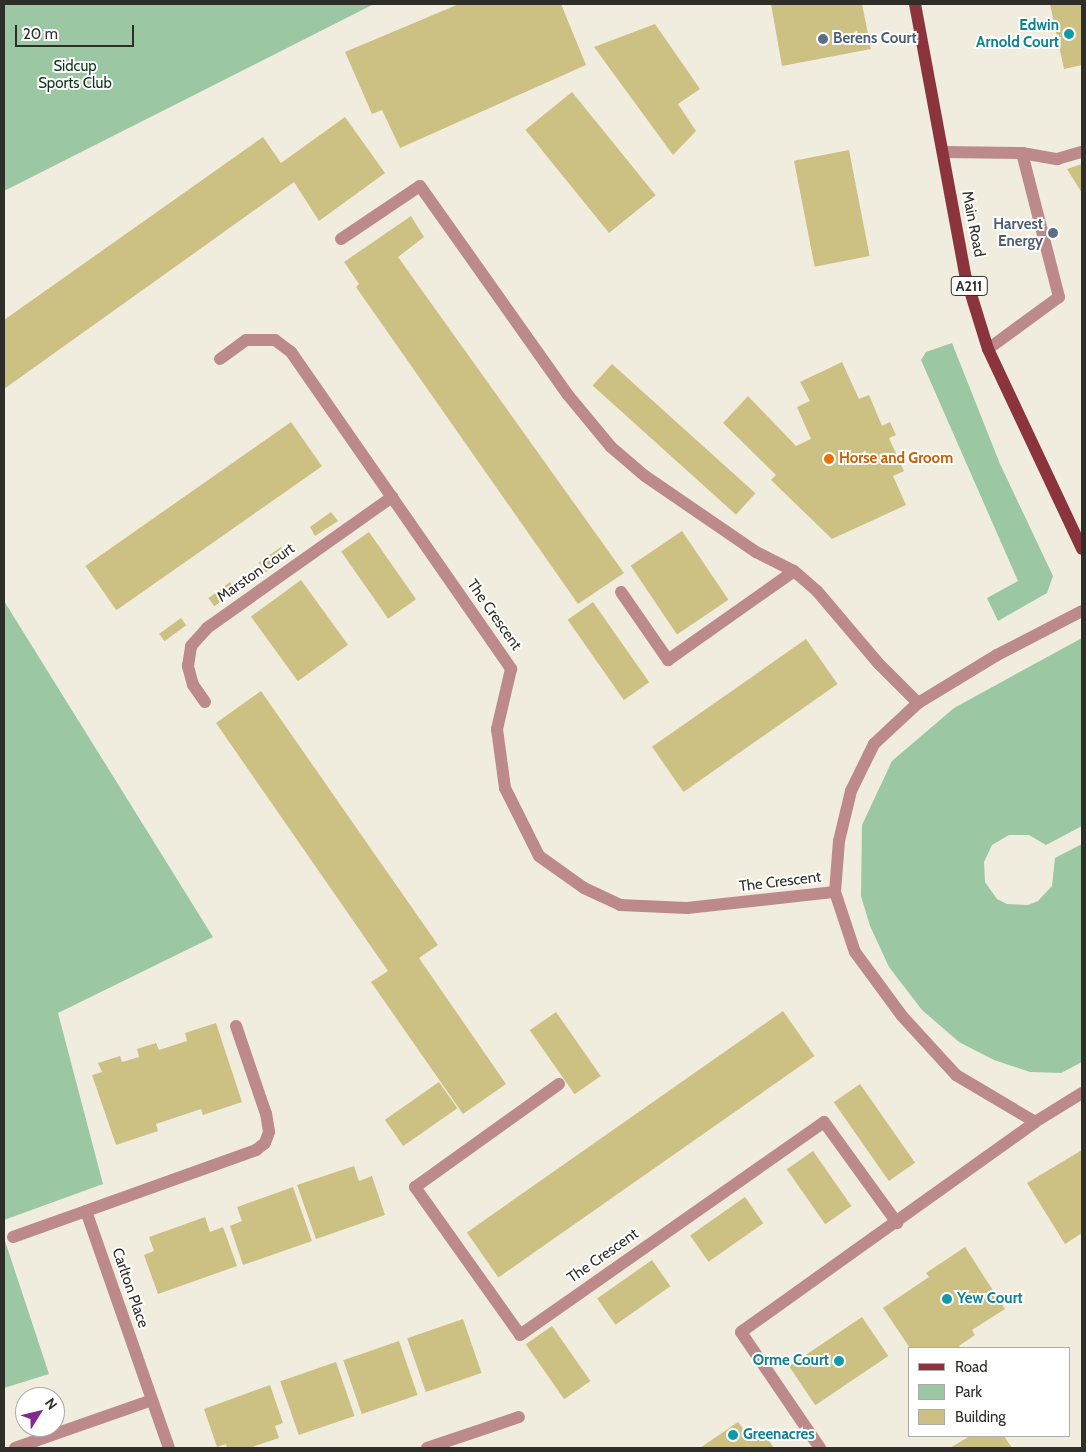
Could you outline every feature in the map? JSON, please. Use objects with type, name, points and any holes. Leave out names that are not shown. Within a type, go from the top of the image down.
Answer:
[{"type":"main road","name":"Main Road","points":[[915,4],[966,278],[988,349],[1082,549]]},
{"type":"street","points":[[943,152],[1022,153],[1057,159],[1082,152]]},
{"type":"street","points":[[988,349],[1059,297],[1022,153]]},
{"type":"street","points":[[342,239],[420,186],[568,395],[611,447],[645,476],[756,552],[794,571],[817,590],[878,663],[918,703]]},
{"type":"street","name":"The Crescent","points":[[220,359],[246,340],[275,340],[291,352],[511,669],[497,729],[505,788],[538,856],[584,888],[620,905],[687,908],[834,892]]},
{"type":"street","name":"Marston Court","points":[[205,702],[193,685],[188,666],[192,646],[207,628],[392,497]]},
{"type":"street","points":[[622,592],[668,660],[794,571]]},
{"type":"street","name":"The Crescent","points":[[1034,1122],[956,1075],[902,1016],[855,952],[834,892],[840,841],[851,791],[874,744],[918,703],[997,654],[1082,611]]},
{"type":"street","points":[[13,1237],[256,1150],[265,1142],[269,1132],[266,1114],[236,1026]]},
{"type":"street","name":"The Crescent","points":[[559,1084],[415,1187],[520,1335],[824,1122],[897,1223]]},
{"type":"street","points":[[820,1448],[740,1332],[897,1223],[1034,1122],[1082,1093]]},
{"type":"street","name":"Carlton Place","points":[[86,1211],[169,1448]]},
{"type":"street","points":[[15,1448],[152,1400]]},
{"type":"street","points":[[427,1448],[461,1443],[519,1418]]},
{"type":"green space","name":"Sidcup Sports Club","points":[[4,4],[374,4],[4,191]]},
{"type":"green space","points":[[952,343],[1000,464],[1053,576],[1047,593],[998,621],[987,598],[1018,581],[921,360],[926,352]]},
{"type":"green space","points":[[4,601],[213,937],[58,1013],[103,1184],[4,1220]]},
{"type":"green space","points":[[1082,638],[1082,826],[1046,845],[1029,835],[1009,835],[992,845],[984,862],[985,882],[997,899],[1007,904],[1028,905],[1038,901],[1052,886],[1055,858],[1082,844],[1082,1062],[1061,1073],[1030,1072],[994,1060],[959,1042],[922,1010],[889,967],[870,926],[861,896],[862,825],[892,761],[954,708]]},
{"type":"green space","points":[[4,1238],[49,1374],[4,1388]]},
{"type":"building","points":[[459,4],[561,4],[586,65],[400,148],[382,110],[372,114],[345,52]]},
{"type":"building","name":"Berens Court","points":[[771,4],[862,4],[871,49],[782,66]]},
{"type":"building","name":"Edwin Arnold Court","points":[[1050,4],[1082,4],[1082,65],[1064,69]]},
{"type":"building","points":[[655,24],[700,89],[678,104],[696,131],[673,155],[594,47]]},
{"type":"building","points":[[572,92],[656,195],[609,233],[525,130]]},
{"type":"building","points":[[345,117],[385,173],[319,221],[294,182],[4,389],[4,320],[263,137],[281,163]]},
{"type":"building","points":[[849,150],[870,256],[815,267],[794,161]]},
{"type":"building","points":[[1082,164],[1082,193],[1067,169]]},
{"type":"building","points":[[411,216],[424,237],[398,257],[624,573],[578,604],[356,287],[359,284],[344,262]]},
{"type":"building","name":"Horse and Groom","points":[[842,362],[859,399],[869,395],[882,426],[890,422],[896,435],[889,438],[904,471],[893,476],[906,505],[832,539],[771,480],[776,475],[723,423],[748,396],[796,446],[811,439],[797,407],[810,401],[800,382]]},
{"type":"building","points":[[612,364],[755,493],[736,515],[593,386]]},
{"type":"building","points":[[291,422],[322,466],[116,610],[85,566]]},
{"type":"building","points":[[331,512],[338,521],[315,536],[310,527]]},
{"type":"building","points":[[682,531],[728,600],[677,634],[631,566]]},
{"type":"building","points":[[369,532],[416,599],[388,619],[341,552]]},
{"type":"building","points":[[281,547],[288,557],[266,572],[259,562]]},
{"type":"building","points":[[301,580],[348,645],[298,681],[251,616]]},
{"type":"building","points":[[230,582],[236,590],[214,606],[208,598]]},
{"type":"building","points":[[593,602],[649,682],[624,700],[568,620]]},
{"type":"building","points":[[181,618],[186,625],[164,641],[159,634]]},
{"type":"building","points":[[806,639],[838,684],[684,792],[652,747]]},
{"type":"building","points":[[261,691],[438,945],[419,958],[506,1084],[463,1114],[371,982],[388,971],[216,723]]},
{"type":"building","points":[[783,1011],[815,1056],[498,1277],[467,1232]]},
{"type":"building","points":[[556,1012],[601,1076],[575,1094],[530,1030]]},
{"type":"building","points":[[216,1023],[242,1102],[203,1115],[201,1109],[156,1124],[158,1131],[116,1145],[92,1075],[102,1072],[98,1063],[120,1056],[122,1062],[139,1057],[137,1049],[156,1043],[159,1050],[187,1041],[185,1033]]},
{"type":"building","points":[[439,1082],[457,1108],[403,1146],[385,1120]]},
{"type":"building","points":[[860,1084],[915,1163],[889,1181],[834,1102]]},
{"type":"building","points":[[1082,1150],[1082,1233],[1065,1244],[1027,1183]]},
{"type":"building","points":[[813,1151],[851,1206],[825,1224],[787,1169]]},
{"type":"building","points":[[354,1166],[359,1181],[372,1176],[385,1215],[316,1239],[297,1185]]},
{"type":"building","points":[[293,1187],[312,1241],[243,1265],[230,1226],[242,1221],[237,1207]]},
{"type":"building","points":[[745,1197],[763,1223],[708,1262],[690,1235]]},
{"type":"building","points":[[205,1217],[210,1232],[223,1227],[237,1266],[158,1294],[144,1255],[154,1251],[149,1237]]},
{"type":"building","name":"Yew Court","points":[[965,1247],[1005,1309],[972,1330],[975,1335],[960,1347],[909,1347],[883,1308],[929,1277],[926,1273]]},
{"type":"building","points":[[652,1260],[670,1286],[615,1325],[597,1298]]},
{"type":"building","name":"Orme Court","points":[[862,1317],[888,1356],[815,1405],[789,1366]]},
{"type":"building","points":[[463,1319],[482,1373],[426,1392],[407,1338]]},
{"type":"building","points":[[552,1326],[590,1381],[564,1399],[526,1344]]},
{"type":"building","points":[[399,1341],[418,1395],[362,1414],[343,1360]]},
{"type":"building","points":[[336,1362],[355,1416],[299,1435],[280,1381]]},
{"type":"building","points":[[270,1385],[283,1423],[275,1426],[279,1438],[249,1448],[227,1448],[226,1444],[217,1447],[204,1409]]},
{"type":"building","name":"Greenacres","points":[[738,1422],[751,1439],[762,1431],[774,1448],[700,1448]]},
{"type":"building","points":[[968,1437],[1005,1437],[1012,1448],[950,1448]]},
{"type":"place","name":"Edwin Arnold Court","points":[[1069,34]]},
{"type":"place","name":"Berens Court","points":[[823,39]]},
{"type":"place","name":"Harvest Energy","points":[[1053,233]]},
{"type":"place","name":"Horse and Groom","points":[[829,459]]},
{"type":"place","name":"Yew Court","points":[[947,1299]]},
{"type":"place","name":"Orme Court","points":[[839,1361]]},
{"type":"place","name":"Greenacres","points":[[733,1435]]}]
